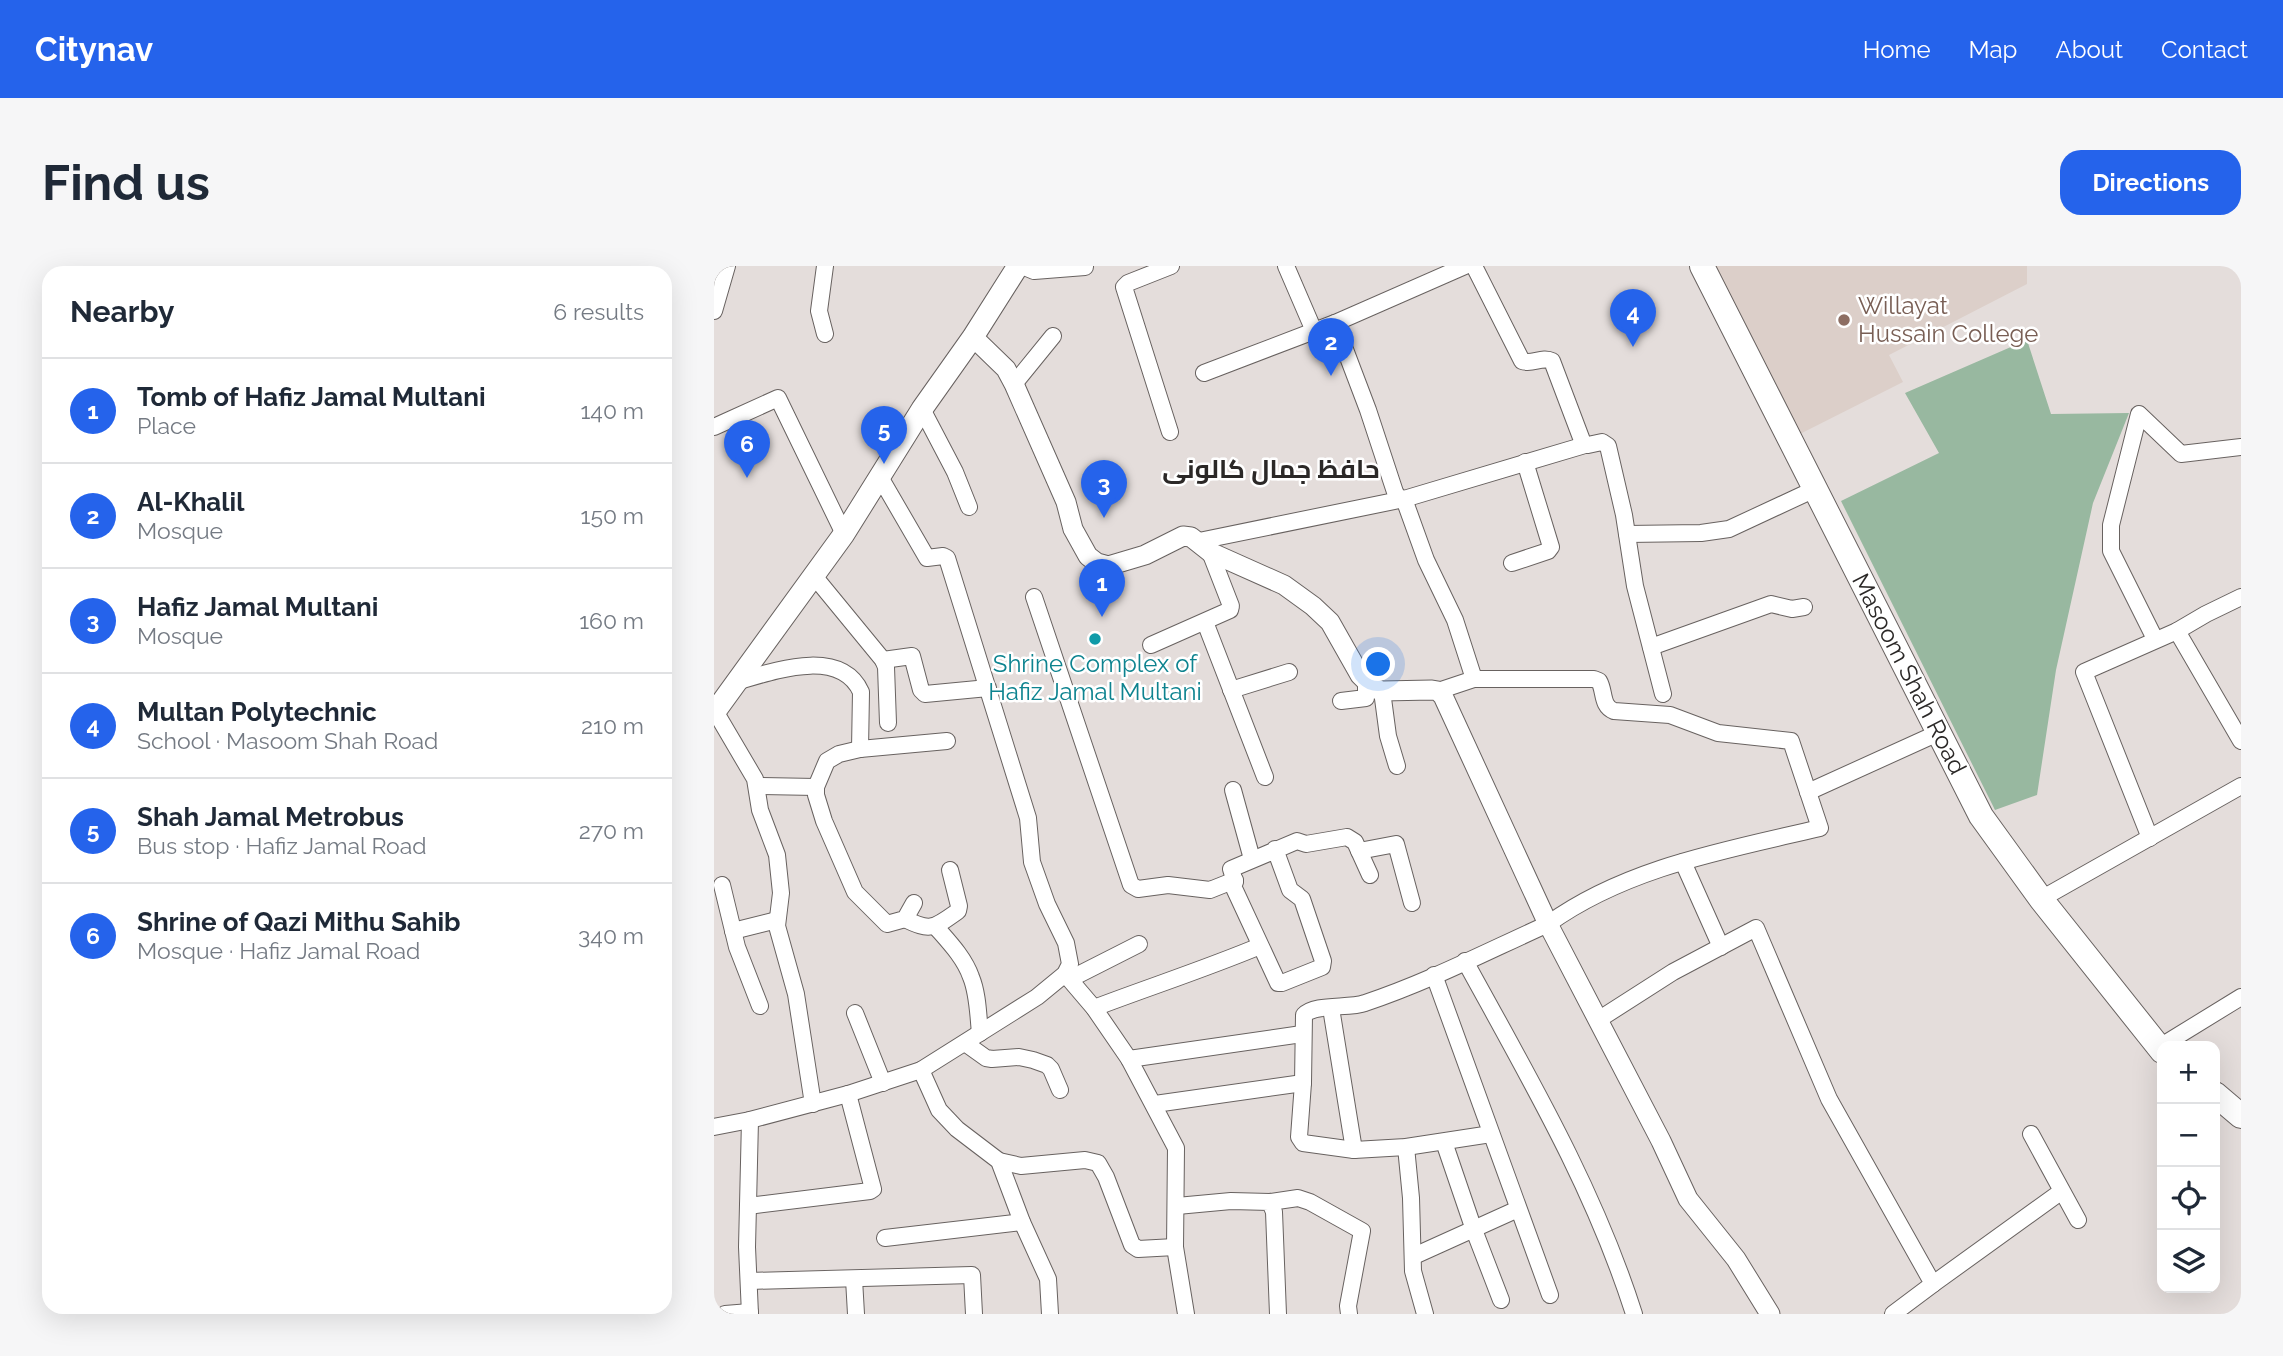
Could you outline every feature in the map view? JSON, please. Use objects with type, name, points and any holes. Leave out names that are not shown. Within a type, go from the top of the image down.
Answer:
[{"type":"main road","points":[[716,706],[844,534],[922,409],[1020,266]]},
{"type":"main road","name":"Masoom Shah Road","points":[[1702,266],[1981,816],[2041,899],[2157,1045]]},
{"type":"main road","points":[[2220,1098],[2241,1116]]},
{"type":"street","points":[[714,311],[727,266]]},
{"type":"street","points":[[825,266],[820,310],[825,334]]},
{"type":"street","points":[[1020,266],[1034,271],[1084,267]]},
{"type":"street","points":[[1170,432],[1125,287],[1128,283],[1171,266]]},
{"type":"street","points":[[1474,266],[1522,361],[1529,363],[1549,359],[1555,365],[1585,445]]},
{"type":"street","points":[[1288,267],[1314,331]]},
{"type":"street","points":[[1204,373],[1335,323],[1458,267]]},
{"type":"street","points":[[1335,323],[1395,492],[1398,497],[1404,499]]},
{"type":"street","points":[[973,337],[1006,369],[1014,384],[1066,502],[1073,529],[1088,556],[1097,564],[1108,566],[1145,555],[1184,537],[1191,537],[1204,547],[1284,585],[1330,622],[1374,687],[1397,766]]},
{"type":"street","points":[[1014,384],[1053,337]]},
{"type":"street","points":[[714,427],[778,398],[844,534]]},
{"type":"street","points":[[922,409],[956,472],[969,507]]},
{"type":"street","points":[[2155,639],[2110,551],[2111,525],[2139,414],[2181,454],[2241,447]]},
{"type":"street","points":[[1204,547],[1404,499],[1602,442],[1608,446],[1628,534],[1635,586],[1662,694]]},
{"type":"street","points":[[1512,563],[1548,551],[1551,547],[1525,463]]},
{"type":"street","points":[[880,477],[927,558],[947,558],[1028,818],[1032,862],[1046,904],[1066,943],[1070,964],[1068,977],[1094,1008],[1129,1059],[1176,1148],[1175,1247],[1186,1314]]},
{"type":"street","points":[[1628,534],[1701,533],[1729,529],[1815,489]]},
{"type":"street","points":[[1404,499],[1426,559],[1455,620],[1474,679]]},
{"type":"street","points":[[1151,645],[1230,610],[1231,606],[1204,547]]},
{"type":"street","points":[[814,576],[883,660],[886,667],[888,723]]},
{"type":"street","points":[[1034,597],[1131,885],[1138,888],[1168,886],[1210,890],[1235,880]]},
{"type":"street","points":[[2150,838],[2084,671],[2177,631],[2241,597]]},
{"type":"street","points":[[1651,647],[1772,604],[1792,609],[1804,607]]},
{"type":"street","points":[[1205,622],[1265,777]]},
{"type":"street","points":[[2177,631],[2241,741]]},
{"type":"street","points":[[883,660],[912,656],[921,690],[925,694],[988,688]]},
{"type":"street","points":[[736,682],[814,665],[846,673],[861,692],[860,749]]},
{"type":"street","points":[[1231,690],[1289,672]]},
{"type":"street","points":[[1374,687],[1438,691],[1474,679],[1594,679],[1599,681],[1602,687],[1605,703],[1614,711],[1670,715],[1718,733],[1791,741],[1820,828],[1684,862],[1605,889],[1570,908],[1548,924],[1398,992],[1357,1006],[1307,1011],[1304,1015],[1300,1141],[1354,1150],[1406,1147],[1491,1134]]},
{"type":"street","points":[[1342,701],[1366,698],[1374,687]]},
{"type":"street","points":[[1438,691],[1448,704],[1468,754],[1548,924],[1688,1199],[1736,1259],[1770,1314]]},
{"type":"street","points":[[716,706],[758,786],[761,810],[777,855],[781,892],[777,920],[779,938],[796,994],[813,1104]]},
{"type":"street","points":[[1808,792],[1938,733]]},
{"type":"street","points":[[947,741],[860,749],[839,754],[827,761],[816,787],[816,795],[824,821],[855,892],[887,924],[905,919],[922,927],[935,926],[959,909],[950,870]]},
{"type":"street","points":[[758,786],[816,787]]},
{"type":"street","points":[[2041,899],[2241,786]]},
{"type":"street","points":[[1233,790],[1252,859]]},
{"type":"street","points":[[1275,849],[1290,890],[1302,899],[1323,964],[1278,983],[1233,886],[1235,880],[1231,869],[1275,849],[1297,841],[1306,844],[1347,837],[1355,842],[1370,876]]},
{"type":"street","points":[[1359,851],[1396,844],[1412,903]]},
{"type":"street","points":[[1684,862],[1721,947]]},
{"type":"street","points":[[722,885],[733,932],[760,1006]]},
{"type":"street","points":[[905,919],[914,903]]},
{"type":"street","points":[[733,932],[777,920]]},
{"type":"street","points":[[935,926],[964,961],[971,976],[980,1033]]},
{"type":"street","points":[[1598,1020],[1673,972],[1756,928],[1829,1099],[1933,1284]]},
{"type":"street","points":[[714,1127],[813,1104],[921,1070],[1068,977],[1139,943]]},
{"type":"street","points":[[1094,1008],[1205,969],[1260,946]]},
{"type":"street","points":[[1465,961],[1584,1183],[1621,1273],[1634,1314]]},
{"type":"street","points":[[1434,975],[1550,1295]]},
{"type":"street","points":[[2172,1041],[2241,997]]},
{"type":"street","points":[[1331,1008],[1354,1150]]},
{"type":"street","points":[[855,1013],[883,1083]]},
{"type":"street","points":[[1129,1059],[1302,1034]]},
{"type":"street","points":[[965,1043],[986,1058],[1019,1057],[1047,1065],[1060,1090]]},
{"type":"street","points":[[921,1070],[939,1110],[957,1129],[999,1161],[1021,1166],[1085,1160],[1098,1163],[1132,1245],[1139,1250],[1175,1247]]},
{"type":"street","points":[[1154,1104],[1303,1083]]},
{"type":"street","points":[[748,1206],[873,1189],[848,1094]]},
{"type":"street","points":[[725,1314],[750,1313],[747,1247],[750,1120]]},
{"type":"street","points":[[1893,1314],[2062,1191],[2031,1134],[2078,1220]]},
{"type":"street","points":[[1444,1142],[1501,1300]]},
{"type":"street","points":[[1406,1147],[1413,1271],[1424,1314]]},
{"type":"street","points":[[999,1161],[1022,1222],[1048,1279],[1050,1314]]},
{"type":"street","points":[[1177,1206],[1231,1201],[1270,1202],[1298,1198],[1362,1231],[1348,1306],[1349,1314]]},
{"type":"street","points":[[1270,1202],[1274,1212],[1278,1314]]},
{"type":"street","points":[[1413,1256],[1518,1209]]},
{"type":"street","points":[[885,1238],[1022,1222]]},
{"type":"street","points":[[750,1281],[972,1275],[974,1314]]},
{"type":"street","points":[[854,1279],[856,1314]]},
{"type":"shaded area","name":"Willayat Hussain College","points":[[1702,266],[2027,266],[2027,284],[1889,355],[1903,382],[1790,439]]},
{"type":"green space","points":[[2027,340],[2051,414],[2129,413],[2093,503],[2056,670],[2037,795],[1995,810],[1841,501],[1939,453],[1905,393]]},
{"type":"place","name":"Willayat Hussain College","points":[[1844,320]]},
{"type":"place","name":"Multan Polytechnic","points":[[1633,347]]},
{"type":"place","name":"Al-Khalil","points":[[1331,376]]},
{"type":"place","name":"Shah Jamal Metrobus","points":[[884,464]]},
{"type":"place","name":"Shrine of Qazi Mithu Sahib","points":[[747,478]]},
{"type":"place","name":"Hafiz Jamal Multani","points":[[1104,518]]},
{"type":"place","name":"Tomb of Hafiz Jamal Multani","points":[[1102,617]]},
{"type":"place","name":"Shrine Complex of Hafiz Jamal Multani","points":[[1095,639]]},
{"type":"district","name":"حافظ جمال کالونی","points":[[1271,469]]}]
